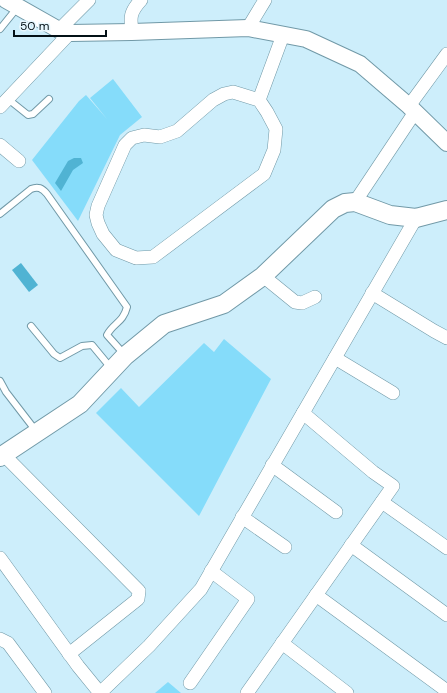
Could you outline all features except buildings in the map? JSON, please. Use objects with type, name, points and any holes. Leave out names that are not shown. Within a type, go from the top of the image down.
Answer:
[{"type":"main road","points":[[2,456],[80,404],[125,356],[164,324],[224,304],[263,276],[333,209],[345,203],[355,202],[390,215],[416,218],[447,210]]},
{"type":"street","points":[[4,103],[65,31],[89,0]]},
{"type":"street","points":[[132,32],[130,17],[141,0]]},
{"type":"street","points":[[248,28],[265,0]]},
{"type":"street","points":[[12,3],[65,31],[132,32],[248,28],[306,39],[360,64],[412,109],[447,143]]},
{"type":"street","points":[[259,100],[283,35]]},
{"type":"street","points":[[355,202],[412,109],[445,59]]},
{"type":"street","points":[[233,92],[259,100],[276,129],[274,150],[264,174],[153,257],[136,258],[116,250],[103,234],[96,215],[98,206],[125,145],[132,138],[144,135],[160,137],[177,131],[213,100],[224,94],[233,92]]},
{"type":"street","points":[[0,145],[18,161]]},
{"type":"street","points":[[1,562],[69,654],[100,693],[149,646],[201,589],[416,218]]},
{"type":"street","points":[[263,276],[289,299],[295,302],[302,303],[315,297]]},
{"type":"street","points":[[372,293],[447,338]]},
{"type":"street","points":[[334,358],[393,393]]},
{"type":"street","points":[[250,692],[282,643],[393,486],[373,472],[303,413]]},
{"type":"street","points":[[2,456],[139,592],[138,599],[69,654]]},
{"type":"street","points":[[272,465],[336,512]]},
{"type":"street","points":[[382,502],[447,548]]},
{"type":"street","points":[[242,517],[285,548]]},
{"type":"street","points":[[351,545],[447,615]]},
{"type":"street","points":[[190,683],[248,599],[211,571]]},
{"type":"street","points":[[316,595],[447,691]]},
{"type":"street","points":[[0,640],[8,642],[40,691]]},
{"type":"street","points":[[282,643],[347,693]]},
{"type":"lane","points":[[0,29],[12,3]]},
{"type":"lane","points":[[4,103],[28,115],[33,114],[49,98]]},
{"type":"lane","points":[[0,214],[30,189],[35,187],[42,188],[48,194],[127,307],[122,319],[110,330],[107,335],[125,356]]},
{"type":"lane","points":[[30,326],[54,354],[60,358],[82,346],[92,345],[112,369]]},
{"type":"lane","points":[[0,381],[6,392],[37,433]]},
{"type":"shaded area","points":[[113,79],[142,117],[120,135],[78,221],[32,160],[79,101],[86,95],[107,119],[90,98]]},
{"type":"shaded area","points":[[74,158],[81,158],[83,163],[73,170],[61,191],[55,183],[68,161]]},
{"type":"shaded area","points":[[21,263],[38,285],[29,292],[12,270]]},
{"type":"shaded area","points":[[224,339],[271,379],[199,516],[96,413],[121,388],[139,407],[204,343],[214,352]]},
{"type":"shaded area","points":[[168,682],[181,693],[155,693]]}]
